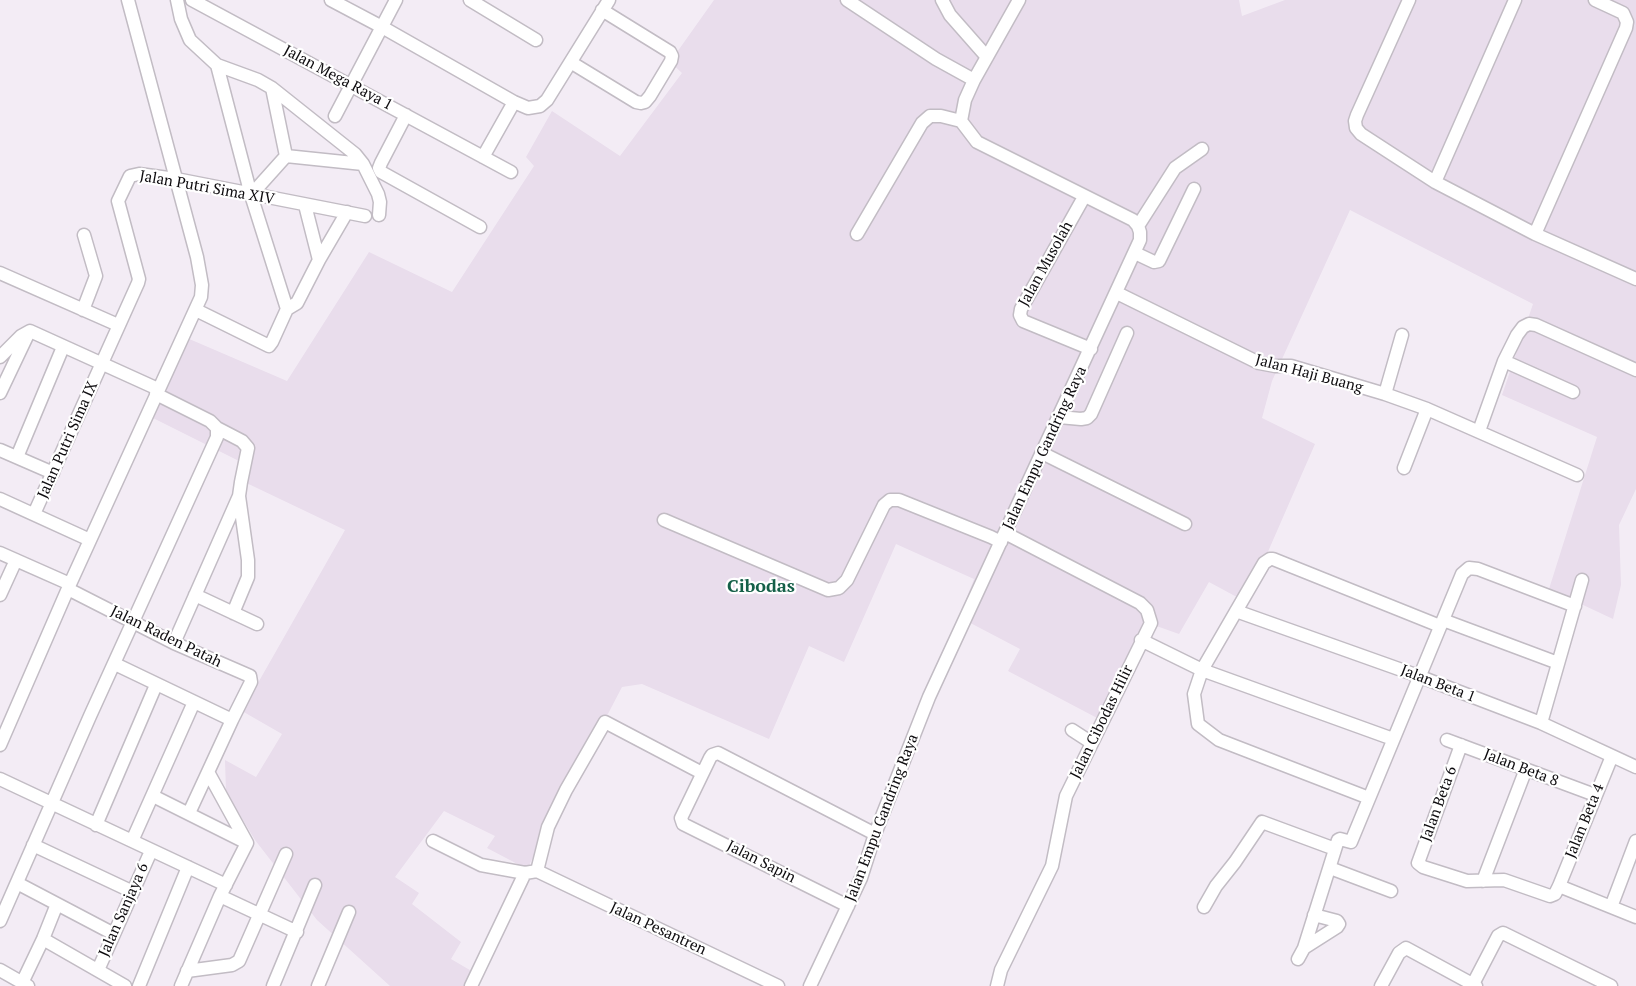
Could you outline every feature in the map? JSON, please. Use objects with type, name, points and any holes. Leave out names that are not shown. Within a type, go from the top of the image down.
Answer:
[{"type":"street","points":[[0,745],[69,586],[196,310],[200,297],[201,273],[128,0]]},
{"type":"street","points":[[176,0],[190,40],[217,65],[258,80],[272,88],[355,154],[363,164],[378,194],[380,202],[379,215]]},
{"type":"street","name":"Jalan Mega Raya 1","points":[[192,0],[511,172]]},
{"type":"street","points":[[331,0],[528,108],[540,106],[547,100],[572,63],[606,5],[670,52],[672,56],[671,61],[645,102],[636,102],[572,63]]},
{"type":"street","points":[[335,116],[396,0]]},
{"type":"street","points":[[470,0],[536,40]]},
{"type":"street","points":[[847,0],[936,59],[974,80]]},
{"type":"street","points":[[942,0],[950,15],[987,57]]},
{"type":"street","points":[[961,121],[965,100],[974,80],[1019,0]]},
{"type":"street","points":[[1409,0],[1357,115],[1355,121],[1356,128],[1368,139],[1435,182],[1535,234],[1636,279]]},
{"type":"street","points":[[1435,182],[1516,0]]},
{"type":"street","points":[[1535,234],[1626,28],[1627,22],[1623,13],[1595,0]]},
{"type":"street","points":[[217,65],[251,195],[287,309]]},
{"type":"street","points":[[272,88],[286,156]]},
{"type":"street","points":[[483,157],[514,102]]},
{"type":"street","points":[[406,115],[381,163],[379,168],[381,172],[480,227]]},
{"type":"street","points":[[857,234],[922,123],[930,116],[941,116],[961,121],[977,142],[1126,217],[1138,226],[1175,168],[1202,149]]},
{"type":"street","points":[[251,195],[286,156]]},
{"type":"street","points":[[286,156],[363,164]]},
{"type":"street","name":"Jalan Putri Sima XIV","points":[[102,365],[138,279],[118,203],[119,197],[130,176],[135,174],[176,179],[365,216]]},
{"type":"street","points":[[1135,254],[1154,262],[1159,261],[1194,189]]},
{"type":"street","name":"Jalan Musolah","points":[[1084,197],[1021,309],[1020,315],[1024,321],[1091,349]]},
{"type":"street","points":[[305,205],[319,260]]},
{"type":"street","points":[[196,310],[268,346],[272,342],[287,309],[297,303],[347,212]]},
{"type":"street","name":"Jalan Empu Gandring Raya","points":[[810,986],[861,878],[875,834],[929,697],[1135,254],[1140,240],[1138,226]]},
{"type":"street","points":[[83,310],[96,276],[84,235]]},
{"type":"street","points":[[0,273],[118,326]]},
{"type":"street","name":"Jalan Haji Buang","points":[[1117,292],[1259,363],[1274,366],[1291,366],[1385,394],[1427,409],[1577,475]]},
{"type":"street","points":[[1479,431],[1504,361],[1517,335],[1523,327],[1529,324],[1536,325],[1636,370]]},
{"type":"street","points":[[26,333],[63,346],[157,392],[210,421],[217,428],[242,441],[248,448],[249,453],[240,482],[239,496],[248,560],[248,577],[232,613]]},
{"type":"street","points":[[0,357],[26,333]]},
{"type":"street","points":[[0,393],[26,333]]},
{"type":"street","points":[[1059,417],[1081,419],[1087,418],[1091,414],[1127,333]]},
{"type":"street","points":[[1385,394],[1402,335]]},
{"type":"street","points":[[16,457],[63,346]]},
{"type":"street","points":[[1504,361],[1573,392]]},
{"type":"street","name":"Jalan Putri Sima IX","points":[[34,514],[102,365]]},
{"type":"street","points":[[1404,468],[1427,409]]},
{"type":"street","points":[[0,921],[90,716],[217,437],[217,428]]},
{"type":"street","points":[[0,450],[53,473]]},
{"type":"street","points":[[1042,453],[1185,524]]},
{"type":"street","points":[[174,643],[239,496]]},
{"type":"street","points":[[0,499],[90,540]]},
{"type":"street","points":[[664,520],[828,590],[839,588],[848,580],[884,505],[890,500],[899,500],[991,537],[1003,537]]},
{"type":"street","name":"Jalan Cibodas Hilir","points":[[997,986],[1001,970],[1052,866],[1066,796],[1151,623],[1147,610],[1140,603],[1003,537]]},
{"type":"street","name":"Jalan Raden Patah","points":[[0,553],[69,586],[80,595],[174,643],[250,676],[251,682],[232,720]]},
{"type":"street","points":[[1369,798],[1219,740],[1198,724],[1194,694],[1202,670],[1267,559],[1274,559],[1442,623],[1558,663]]},
{"type":"street","points":[[0,595],[16,560]]},
{"type":"street","points":[[1314,915],[1337,921],[1339,924],[1301,954],[1339,839],[1351,842],[1462,574],[1469,568],[1478,569],[1575,606]]},
{"type":"street","points":[[1541,723],[1582,580]]},
{"type":"street","points":[[195,595],[257,624]]},
{"type":"street","name":"Jalan Beta 1","points":[[1236,610],[1541,723],[1622,761]]},
{"type":"street","points":[[1141,640],[1202,670],[1393,738]]},
{"type":"street","points":[[115,664],[232,720],[189,813]]},
{"type":"street","points":[[96,825],[156,685]]},
{"type":"street","points":[[132,841],[194,702]]},
{"type":"street","points":[[471,986],[531,872],[548,827],[566,790],[605,722],[702,773],[712,755],[721,754],[875,834]]},
{"type":"street","points":[[1072,730],[1092,743]]},
{"type":"street","name":"Jalan Beta 8","points":[[1447,740],[1595,795]]},
{"type":"street","name":"Jalan Beta 6","points":[[1461,745],[1418,863],[1423,867],[1467,881],[1483,881]]},
{"type":"street","name":"Jalan Beta 4","points":[[1567,889],[1595,795],[1622,761]]},
{"type":"street","points":[[1526,769],[1483,881],[1513,882],[1550,896],[1567,889],[1636,918]]},
{"type":"street","points":[[208,772],[247,843]]},
{"type":"street","name":"Jalan Sapin","points":[[702,773],[681,820],[683,824],[848,906]]},
{"type":"street","points":[[0,779],[52,805],[188,867],[260,915],[297,932]]},
{"type":"street","points":[[153,796],[247,843]]},
{"type":"street","points":[[1204,907],[1216,886],[1262,822],[1335,849]]},
{"type":"street","name":"Jalan Pesantren","points":[[432,841],[481,865],[531,872],[778,986]]},
{"type":"street","points":[[1611,907],[1636,841]]},
{"type":"street","points":[[181,986],[223,890],[247,843]]},
{"type":"street","points":[[33,845],[133,892]]},
{"type":"street","name":"Jalan Sanjaya 6","points":[[98,970],[151,851]]},
{"type":"street","points":[[187,971],[236,964],[239,961],[286,854]]},
{"type":"street","points":[[139,986],[188,867]]},
{"type":"street","points":[[1330,868],[1391,891]]},
{"type":"street","points":[[17,883],[114,934]]},
{"type":"street","points":[[273,986],[315,886]]},
{"type":"street","points":[[0,970],[24,985],[57,904]]},
{"type":"street","points":[[318,986],[349,912]]},
{"type":"street","points":[[1381,986],[1399,953],[1404,948],[1409,948],[1474,985],[1498,936],[1503,933],[1611,986]]},
{"type":"street","points":[[44,939],[125,986]]},
{"type":"shaded area","points":[[714,0],[1239,0],[1242,16],[1285,0],[1636,0],[1636,489],[1619,525],[1621,585],[1613,619],[1549,589],[1597,437],[1502,395],[1533,304],[1350,210],[1272,381],[1262,418],[1315,444],[1246,602],[1209,582],[1179,634],[1148,623],[1117,677],[1099,719],[1008,671],[1020,649],[959,617],[974,579],[896,544],[844,662],[809,646],[769,739],[642,684],[622,687],[527,869],[487,848],[495,836],[444,811],[395,877],[419,893],[412,904],[461,942],[451,959],[480,976],[473,986],[390,986],[317,920],[255,840],[226,792],[225,760],[256,777],[282,734],[242,711],[345,530],[236,478],[241,462],[151,417],[187,338],[287,381],[369,252],[452,292],[534,166],[526,157],[552,111],[620,156],[682,73],[670,62]]},
{"type":"district","name":"Cibodas","points":[[761,587]]}]
